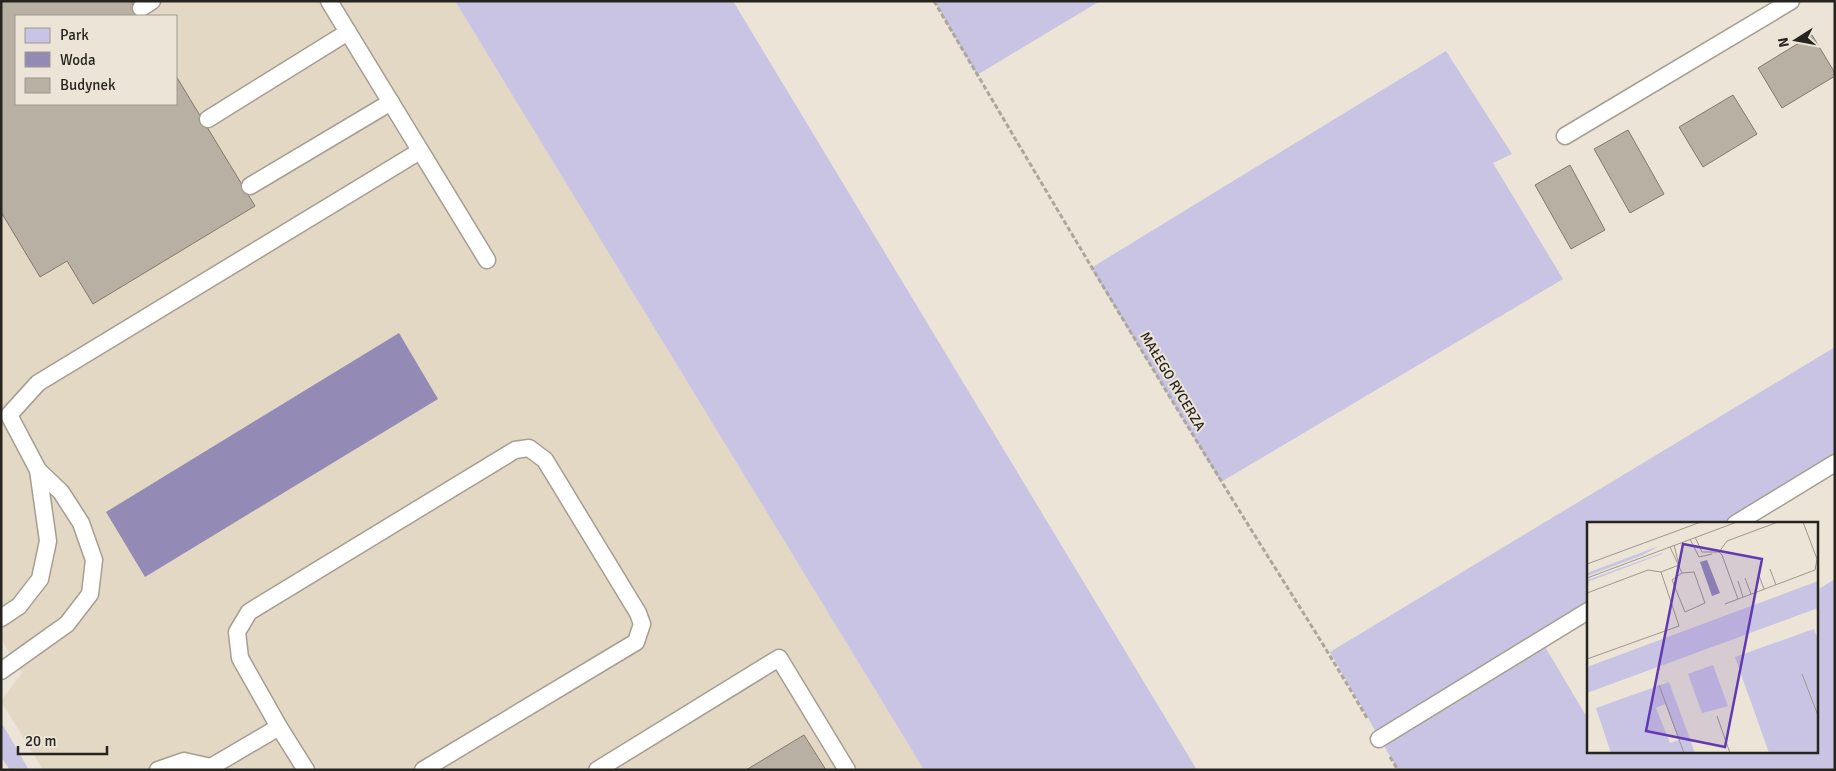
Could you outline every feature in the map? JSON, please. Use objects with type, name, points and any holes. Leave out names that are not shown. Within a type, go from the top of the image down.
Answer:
[{"type":"lane","points":[[330,1],[487,260]]},
{"type":"lane","points":[[1565,136],[1791,1]]},
{"type":"lane","points":[[208,119],[348,32]]},
{"type":"lane","points":[[250,186],[390,102]]},
{"type":"lane","points":[[1,671],[67,624],[90,594],[94,560],[81,523],[61,492],[38,470],[5,415],[38,382],[420,151]]},
{"type":"lane","points":[[306,770],[240,658],[237,632],[249,612],[515,450],[529,448],[545,460],[638,613],[642,624],[636,642],[423,770]]},
{"type":"lane","points":[[1738,522],[1835,463]]},
{"type":"lane","points":[[1,618],[18,606],[40,579],[48,541],[38,470]]},
{"type":"lane","points":[[1379,739],[1587,612]]},
{"type":"lane","points":[[598,770],[779,658],[847,770]]},
{"type":"lane","points":[[158,770],[184,760],[212,769],[279,727]]},
{"type":"path","name":"MAŁEGO RYCERZA","points":[[934,1],[1091,268],[1221,482],[1330,652],[1398,770]]},
{"type":"shaded area","points":[[1,1],[455,1],[924,770],[43,770],[1,701],[22,673],[1,639]]},
{"type":"green space","points":[[455,1],[733,1],[1197,770],[924,770]]},
{"type":"green space","points":[[934,1],[1100,1],[977,75]]},
{"type":"green space","points":[[1446,51],[1512,154],[1493,163],[1563,279],[1221,482],[1091,268]]},
{"type":"green space","points":[[1835,347],[1835,463],[1737,522],[1587,522],[1587,612],[1541,640],[1587,717],[1587,754],[1818,754],[1818,589],[1835,579],[1835,770],[1398,770],[1330,652]]},
{"type":"green space","points":[[1,722],[29,770],[10,770],[1,757]]},
{"type":"water","points":[[399,333],[438,399],[145,577],[106,512]]},
{"type":"building","points":[[1,1],[131,1],[139,15],[15,15],[15,105],[178,105],[178,79],[255,206],[93,304],[67,261],[40,277],[1,212]]},
{"type":"building","points":[[1812,35],[1835,76],[1782,108],[1758,68]]},
{"type":"building","points":[[1733,95],[1757,134],[1703,167],[1679,127]]},
{"type":"building","points":[[1628,130],[1664,194],[1630,213],[1594,149]]},
{"type":"building","points":[[1570,165],[1605,230],[1571,249],[1535,185]]},
{"type":"building","points":[[804,735],[826,770],[746,770]]}]
